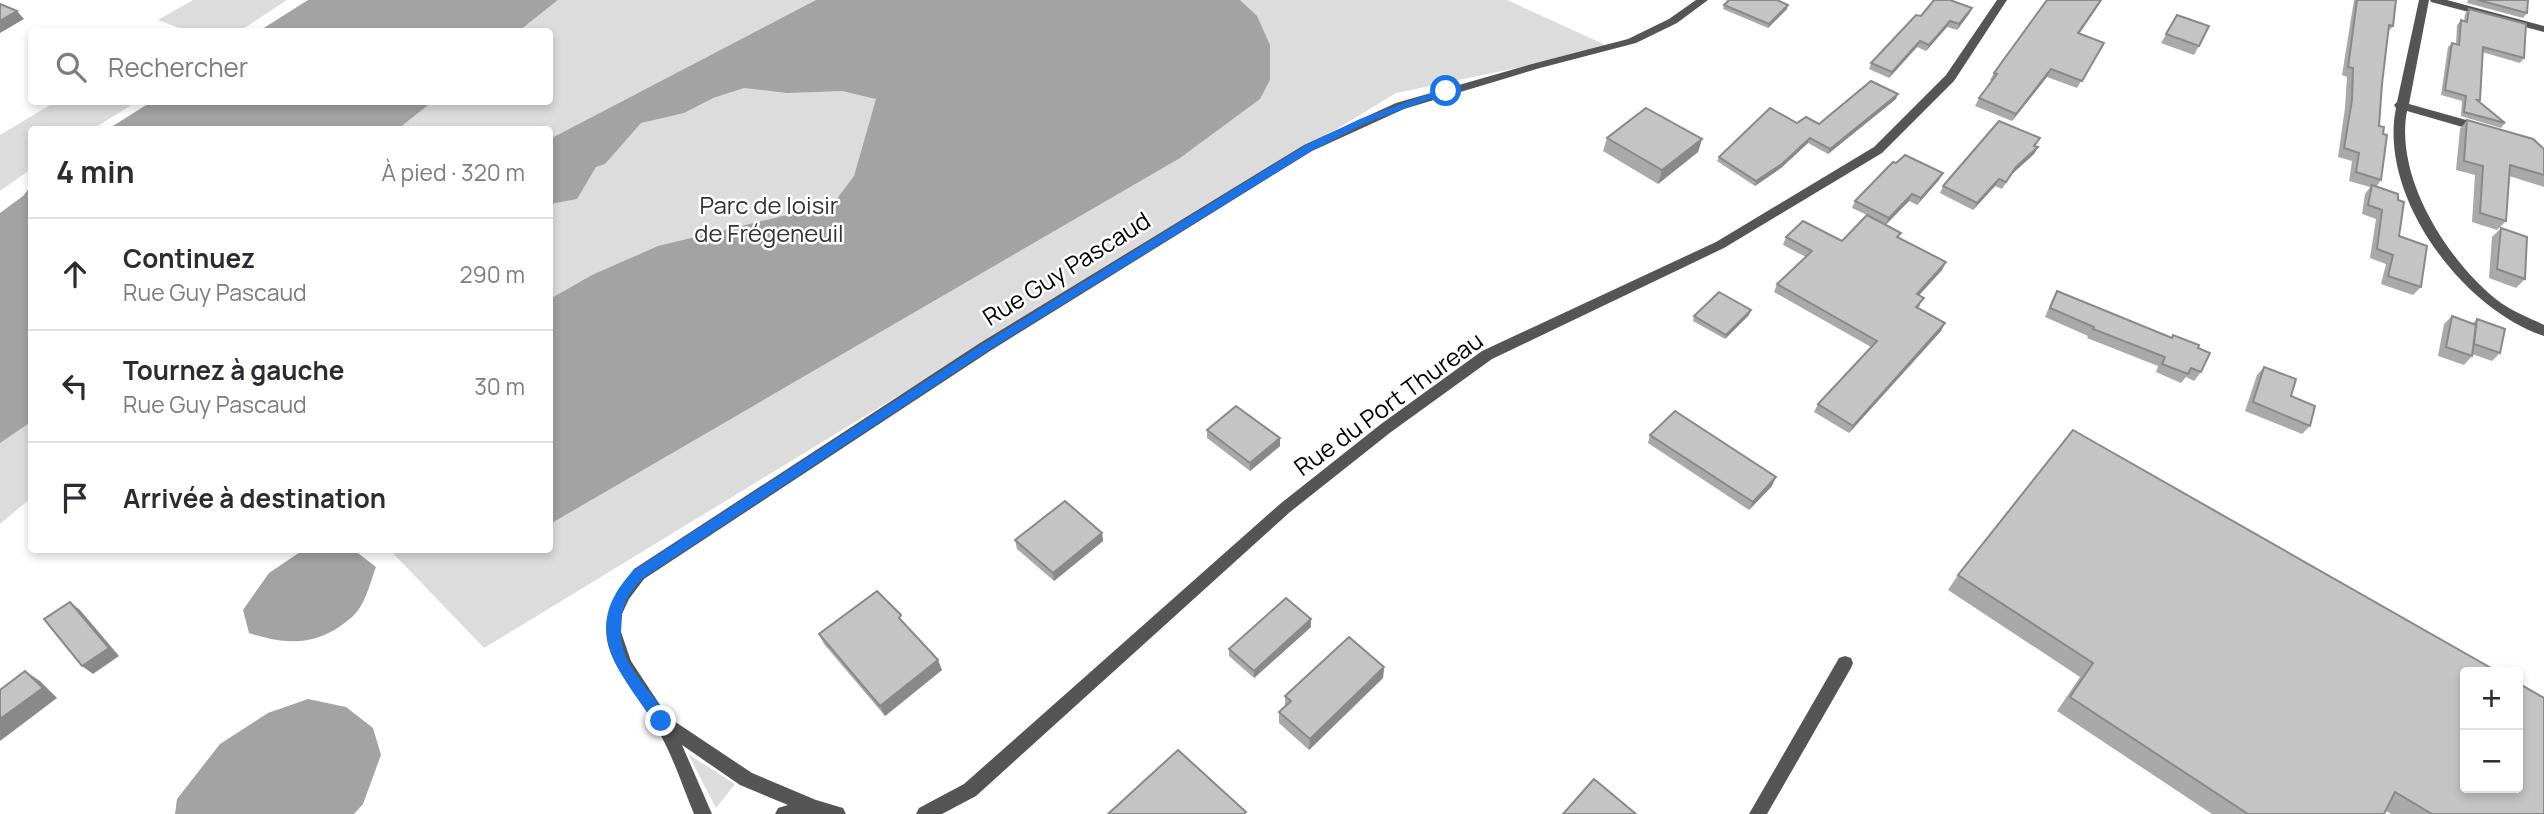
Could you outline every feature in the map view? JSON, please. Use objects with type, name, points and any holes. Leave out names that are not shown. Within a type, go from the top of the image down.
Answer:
[{"type":"street","name":"Rue Guy Pascaud","points":[[703,814],[661,721],[618,659],[612,623],[616,605],[625,588],[639,574],[985,348],[1308,148],[1363,121],[1411,102],[1632,41],[1673,21],[1703,0]]},
{"type":"street","name":"Rue du Port Thureau","points":[[925,814],[971,790],[1285,508],[1386,428],[1487,355],[1720,245],[1878,150],[1951,78],[1979,30],[2002,0]]},
{"type":"street","points":[[2424,0],[2400,105],[2399,141],[2415,201],[2446,254],[2464,277],[2497,307],[2544,331]]},
{"type":"street","points":[[2435,0],[2544,29]]},
{"type":"street","points":[[2400,105],[2495,133]]},
{"type":"street","points":[[1758,814],[1845,663]]},
{"type":"street","name":"Rue Guy Pascaud","points":[[661,721],[746,779],[815,808],[837,814]]},
{"type":"street","points":[[784,814],[815,808]]},
{"type":"green space","points":[[193,0],[287,0],[245,28],[179,28],[158,20]]},
{"type":"green space","name":"Parc de loisir de Frégeneuil","points":[[558,0],[1507,0],[1612,48],[1396,93],[484,648],[393,553],[553,553],[553,126],[402,126],[428,105],[553,105],[553,28],[523,28]]},
{"type":"green space","points":[[50,105],[131,105],[98,126],[28,126],[28,171],[0,191],[0,135]]},
{"type":"green space","points":[[28,424],[28,501],[0,524],[0,443]]},
{"type":"green space","points":[[688,754],[735,784],[716,808]]},
{"type":"shaded area","points":[[308,0],[558,0],[523,28],[264,28]]},
{"type":"shaded area","points":[[816,0],[1240,0],[1257,16],[1270,45],[1270,80],[1260,99],[1180,158],[553,522],[553,297],[592,275],[658,246],[833,204],[854,176],[876,99],[842,91],[787,93],[744,88],[713,98],[684,113],[641,123],[605,164],[596,167],[577,199],[553,203],[553,137]]},
{"type":"shaded area","points":[[146,105],[428,105],[402,126],[113,126]]},
{"type":"shaded area","points":[[28,190],[28,424],[0,443],[0,213]]},
{"type":"shaded area","points":[[299,553],[358,553],[376,567],[367,594],[357,612],[327,634],[303,641],[277,640],[249,633],[243,610],[269,573]]},
{"type":"shaded area","points":[[308,699],[346,707],[373,728],[381,755],[363,804],[354,814],[175,814],[177,799],[220,744],[268,713]]},
{"type":"building","points":[[1729,0],[1777,0],[1788,5],[1769,24],[1724,5]]},
{"type":"building","points":[[1934,0],[1950,0],[1972,8],[1959,24],[1950,21],[1929,45],[1920,41],[1892,72],[1871,63],[1916,15],[1921,16]]},
{"type":"building","points":[[2047,0],[2101,0],[2078,33],[2104,43],[2082,81],[2051,69],[2016,114],[1979,98],[1997,74],[1994,73]]},
{"type":"building","points":[[2357,0],[2396,0],[2393,26],[2389,25],[2382,84],[2379,126],[2384,127],[2383,134],[2387,135],[2381,180],[2356,172],[2359,153],[2344,148],[2352,100],[2353,68],[2348,67]]},
{"type":"building","points":[[2478,0],[2528,0],[2527,13]]},
{"type":"building","points":[[0,4],[17,11],[0,21]]},
{"type":"building","points":[[2469,9],[2526,24],[2524,58],[2483,47],[2480,100],[2477,100],[2505,123],[2464,112],[2466,96],[2445,90],[2452,43],[2459,45],[2461,20],[2467,22]]},
{"type":"building","points":[[2177,15],[2209,26],[2199,46],[2166,34]]},
{"type":"building","points":[[1871,81],[1898,94],[1830,149],[1810,138],[1782,164],[1756,181],[1719,157],[1770,108],[1797,123],[1806,117],[1819,124]]},
{"type":"building","points":[[1646,108],[1702,139],[1662,170],[1607,138]]},
{"type":"building","points":[[2467,120],[2533,139],[2544,149],[2544,175],[2510,165],[2506,221],[2480,213],[2483,166],[2464,161]]},
{"type":"building","points":[[1999,121],[2040,138],[2034,146],[2038,147],[2016,167],[2006,182],[1999,179],[1977,203],[1943,186]]},
{"type":"building","points":[[1905,155],[1943,173],[1921,198],[1912,194],[1889,218],[1855,201],[1893,162],[1896,163]]},
{"type":"building","points":[[2372,185],[2398,194],[2398,200],[2404,202],[2399,236],[2427,246],[2421,287],[2388,276],[2393,255],[2377,249],[2382,210],[2368,205]]},
{"type":"building","points":[[1867,215],[1901,233],[1897,237],[1946,262],[1917,294],[1924,298],[1916,307],[1945,323],[1853,426],[1818,404],[1877,341],[1777,284],[1812,251],[1786,237],[1803,221],[1842,241]]},
{"type":"building","points":[[2501,228],[2527,237],[2525,279],[2497,269]]},
{"type":"building","points":[[2057,291],[2172,338],[2173,335],[2199,345],[2198,348],[2210,353],[2201,372],[2191,368],[2188,374],[2162,364],[2165,357],[2093,329],[2094,327],[2050,308]]},
{"type":"building","points":[[1719,292],[1751,310],[1726,335],[1694,316]]},
{"type":"building","points":[[2452,316],[2476,325],[2472,356],[2446,347]]},
{"type":"building","points":[[2477,319],[2505,329],[2500,353],[2474,344]]},
{"type":"building","points":[[2264,367],[2296,379],[2291,396],[2315,406],[2310,426],[2253,402]]},
{"type":"building","points":[[1236,406],[1280,438],[1250,463],[1207,430]]},
{"type":"building","points":[[1675,411],[1776,477],[1753,502],[1650,435]]},
{"type":"building","points":[[2073,430],[2489,667],[2460,667],[2460,793],[2523,793],[2523,686],[2544,698],[2544,814],[2432,814],[2395,792],[2384,814],[2248,814],[2070,697],[2093,663],[1958,575]]},
{"type":"building","points":[[1065,501],[1102,533],[1053,573],[1015,540]]},
{"type":"building","points":[[877,591],[938,660],[880,706],[819,634]]},
{"type":"building","points":[[1286,598],[1311,619],[1254,671],[1229,649]]},
{"type":"building","points":[[70,602],[109,648],[82,666],[44,619]]},
{"type":"building","points":[[1349,637],[1384,667],[1310,739],[1279,712],[1291,701],[1285,696]]},
{"type":"building","points":[[25,671],[43,688],[0,719],[0,690]]},
{"type":"building","points":[[1178,750],[1246,812],[1108,814]]},
{"type":"building","points":[[1594,779],[1636,814],[1563,814]]},
{"type":"route","points":[[661,721],[618,659],[613,640],[612,623],[616,605],[625,588],[639,574],[985,348],[1308,148],[1363,121],[1446,91]]}]
